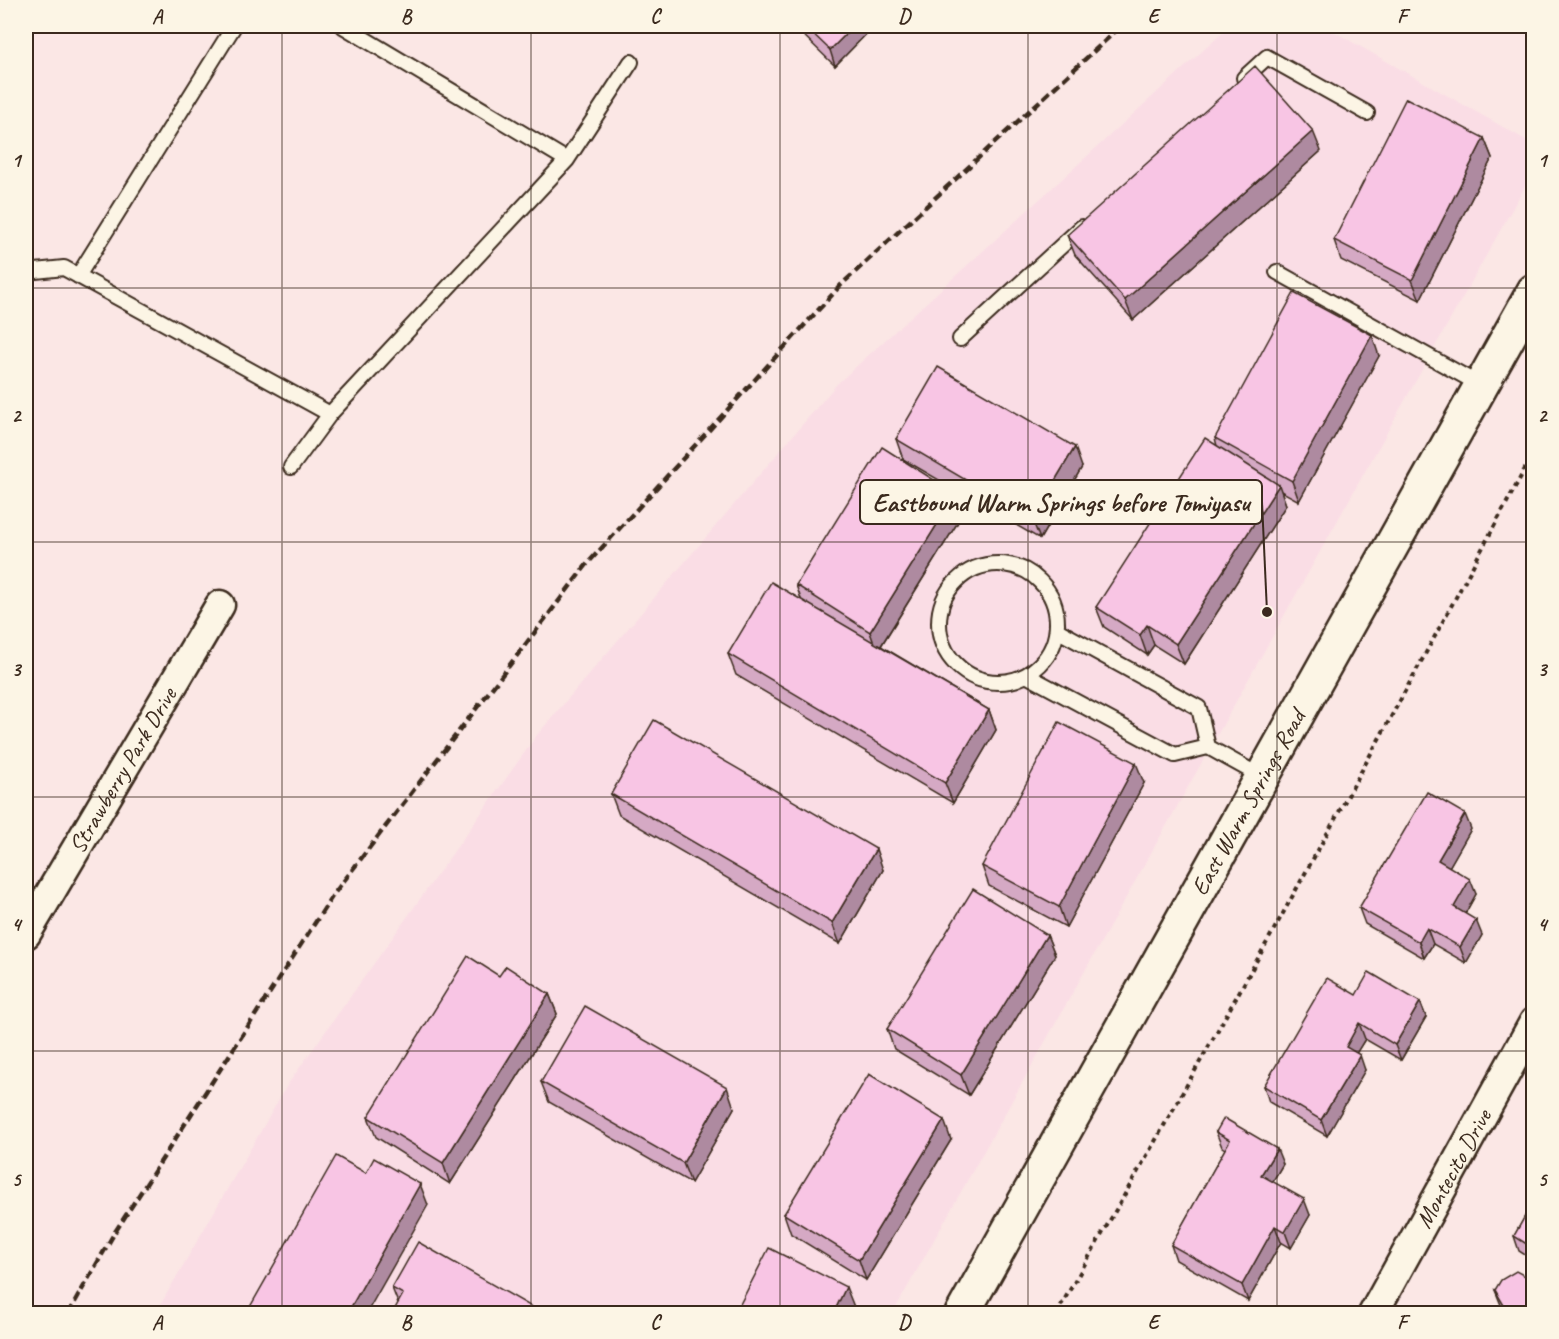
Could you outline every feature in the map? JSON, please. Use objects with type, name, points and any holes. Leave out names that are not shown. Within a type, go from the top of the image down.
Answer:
[{"type":"main road","name":"East Warm Springs Road","points":[[962,1314],[1482,386],[1524,330],[1533,291]]},
{"type":"street","name":"Strawberry Park Drive","points":[[26,934],[35,897],[220,605]]},
{"type":"street","name":"Montecito Drive","points":[[1373,1314],[1533,1022]]},
{"type":"lane","points":[[78,276],[234,26]]},
{"type":"lane","points":[[343,26],[567,160]]},
{"type":"lane","points":[[1232,89],[1267,57],[1367,113]]},
{"type":"lane","points":[[291,467],[330,414],[567,160],[631,62]]},
{"type":"lane","points":[[960,339],[1095,215]]},
{"type":"lane","points":[[26,272],[64,268],[330,414]]},
{"type":"lane","points":[[1277,272],[1482,386]]},
{"type":"lane","points":[[1004,564],[1023,569],[1038,579],[1050,594],[1056,611],[1057,630],[1052,648],[1041,665],[1028,676],[1005,683],[984,681],[965,673],[950,660],[941,641],[939,621],[943,601],[954,583],[969,572],[986,565],[1004,564]]},
{"type":"lane","points":[[1057,630],[1199,708],[1208,747]]},
{"type":"lane","points":[[1028,676],[1175,755],[1208,747],[1262,777]]},
{"type":"path","points":[[1056,1314],[1203,1058],[1394,714],[1533,452]]},
{"type":"shaded area","points":[[1230,26],[1324,26],[1533,144],[1533,172],[893,1313],[155,1314],[288,1084],[537,735],[837,384]]},
{"type":"building","points":[[805,26],[854,26],[830,50]]},
{"type":"building","points":[[1255,66],[1313,131],[1125,300],[1067,235]]},
{"type":"building","points":[[1406,98],[1484,138],[1412,280],[1334,240]]},
{"type":"building","points":[[1294,293],[1372,335],[1292,481],[1215,438]]},
{"type":"building","points":[[938,367],[1075,447],[1032,519],[896,439]]},
{"type":"building","points":[[1205,438],[1279,485],[1176,644],[1147,625],[1140,635],[1096,607]]},
{"type":"building","points":[[882,447],[956,494],[870,632],[796,585]]},
{"type":"building","points":[[1533,559],[1533,573],[1527,569]]},
{"type":"building","points":[[771,582],[989,710],[945,783],[728,654]]},
{"type":"building","points":[[654,720],[876,849],[832,923],[611,794]]},
{"type":"building","points":[[1059,722],[1136,763],[1059,907],[982,866]]},
{"type":"building","points":[[1427,792],[1465,814],[1438,860],[1470,879],[1454,907],[1476,920],[1460,947],[1427,928],[1419,942],[1359,908]]},
{"type":"building","points":[[973,889],[1047,935],[961,1075],[887,1029]]},
{"type":"building","points":[[468,956],[499,976],[506,966],[549,994],[443,1163],[368,1117]]},
{"type":"building","points":[[1369,972],[1420,1002],[1395,1045],[1359,1023],[1346,1047],[1360,1055],[1321,1120],[1264,1086],[1327,978],[1356,995]]},
{"type":"building","points":[[585,1006],[727,1087],[683,1163],[541,1082]]},
{"type":"building","points":[[869,1074],[944,1120],[859,1260],[784,1214]]},
{"type":"building","points":[[1224,1118],[1277,1149],[1261,1175],[1304,1199],[1285,1232],[1275,1226],[1242,1285],[1171,1245],[1230,1140],[1216,1132]]},
{"type":"building","points":[[336,1156],[366,1173],[374,1158],[420,1184],[347,1314],[246,1314]]},
{"type":"building","points":[[1533,1202],[1533,1248],[1514,1236]]},
{"type":"building","points":[[418,1242],[544,1314],[392,1314],[403,1294],[392,1288]]},
{"type":"building","points":[[769,1248],[846,1287],[833,1314],[735,1314]]},
{"type":"building","points":[[1533,1266],[1533,1314],[1509,1314],[1495,1290],[1501,1280],[1516,1271],[1527,1277]]},
{"type":"railway","points":[[68,1314],[115,1232],[333,895],[588,563],[841,285],[1121,26]]},
{"type":"place","name":"Eastbound Warm Springs before Tomiyasu","points":[[1267,612]]}]
